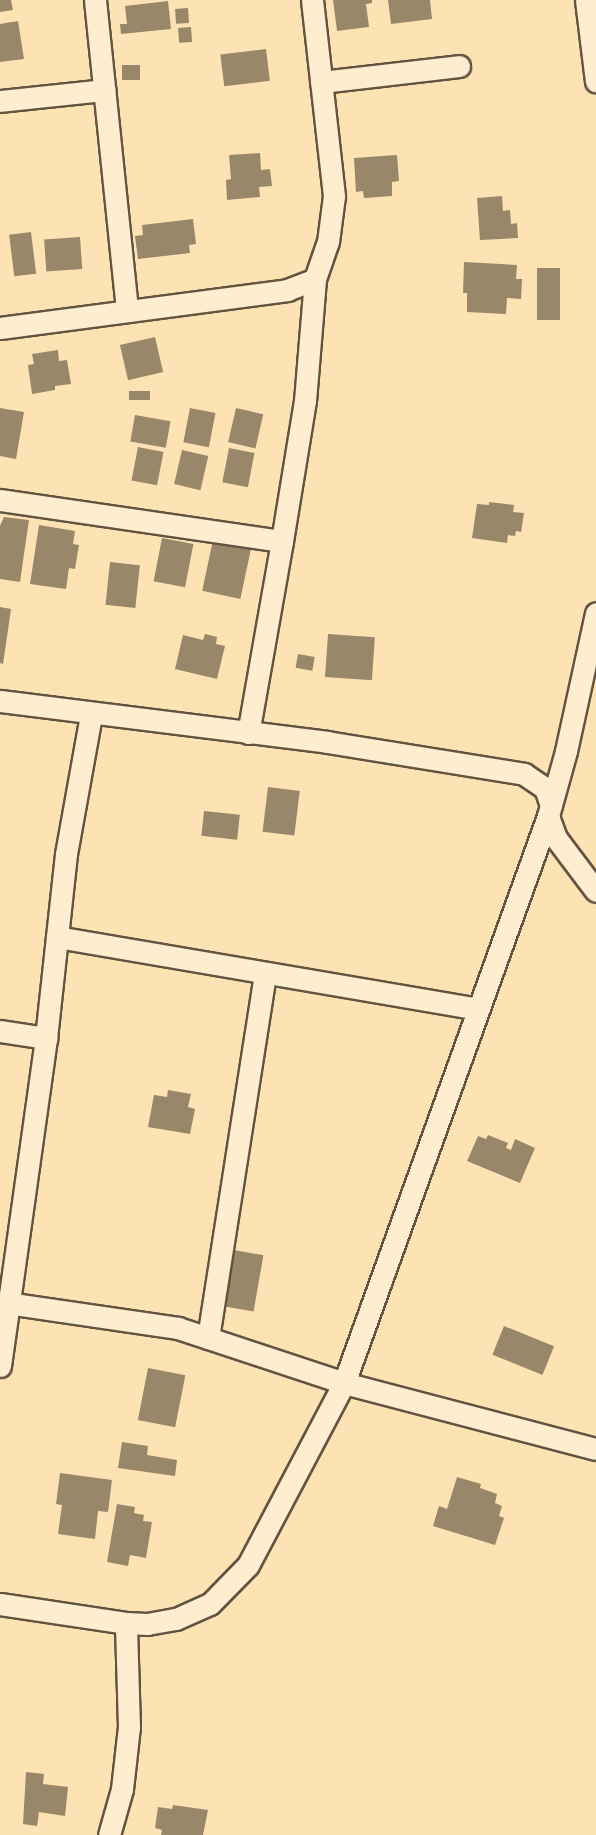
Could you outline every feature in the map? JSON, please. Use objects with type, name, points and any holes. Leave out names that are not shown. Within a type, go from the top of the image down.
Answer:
[{"type":"street","points":[[95,0],[127,310]]},
{"type":"street","points":[[248,733],[305,401],[315,279],[328,242],[334,196],[312,0]]},
{"type":"street","points":[[586,0],[596,81]]},
{"type":"street","points":[[321,82],[459,66]]},
{"type":"street","points":[[0,101],[104,90]]},
{"type":"street","points":[[0,328],[286,289],[315,279]]},
{"type":"street","points":[[0,500],[282,541]]},
{"type":"street","points":[[0,1604],[147,1624],[197,1612],[235,1581],[260,1544],[344,1383],[550,811],[592,657],[596,613]]},
{"type":"street","points":[[0,702],[407,753],[524,774],[545,788],[556,838],[596,891]]},
{"type":"street","points":[[0,1366],[4,1302],[46,1038],[66,854],[91,715]]},
{"type":"street","points":[[57,937],[478,1009]]},
{"type":"street","points":[[208,1338],[265,973]]},
{"type":"street","points":[[0,1031],[46,1038]]},
{"type":"street","points":[[4,1302],[178,1328],[344,1383],[596,1449]]},
{"type":"street","points":[[109,1835],[122,1789],[128,1727],[126,1623]]},
{"type":"building","points":[[0,0],[11,0],[13,10],[0,12]]},
{"type":"building","points":[[333,0],[372,0],[372,3],[366,4],[369,27],[337,31]]},
{"type":"building","points":[[388,0],[430,0],[432,19],[391,24]]},
{"type":"building","points":[[168,1],[171,29],[121,34],[120,24],[127,24],[125,6]]},
{"type":"building","points":[[188,8],[189,23],[176,24],[175,9]]},
{"type":"building","points":[[18,21],[24,59],[0,62],[0,24]]},
{"type":"building","points":[[191,27],[192,42],[179,43],[178,28]]},
{"type":"building","points":[[266,49],[270,81],[224,86],[220,55]]},
{"type":"building","points":[[122,65],[140,65],[140,80],[122,80]]},
{"type":"building","points":[[260,153],[261,170],[270,169],[272,186],[259,187],[260,197],[227,200],[226,180],[231,179],[229,155]]},
{"type":"building","points":[[397,155],[399,181],[392,182],[392,196],[364,198],[363,191],[356,192],[354,158]]},
{"type":"building","points":[[502,196],[503,211],[510,210],[511,224],[517,223],[518,238],[480,240],[477,198]]},
{"type":"building","points":[[193,219],[196,244],[189,245],[190,253],[138,259],[135,236],[143,235],[142,225]]},
{"type":"building","points":[[31,232],[36,274],[14,276],[9,235]]},
{"type":"building","points":[[80,237],[82,269],[46,271],[44,240]]},
{"type":"building","points":[[464,262],[517,265],[516,279],[522,279],[521,299],[507,298],[506,314],[467,312],[467,293],[463,293]]},
{"type":"building","points":[[537,268],[560,268],[560,320],[537,320]]},
{"type":"building","points":[[155,337],[163,372],[128,380],[120,345]]},
{"type":"building","points":[[58,350],[59,361],[67,360],[71,384],[32,394],[28,365],[34,364],[32,354]]},
{"type":"building","points":[[129,391],[150,391],[150,400],[129,400]]},
{"type":"building","points":[[0,408],[24,412],[16,459],[0,456]]},
{"type":"building","points":[[190,408],[216,413],[209,447],[183,442]]},
{"type":"building","points":[[236,408],[263,414],[255,448],[228,442]]},
{"type":"building","points":[[135,415],[170,421],[166,448],[130,442]]},
{"type":"building","points":[[138,447],[164,452],[157,485],[132,480]]},
{"type":"building","points":[[229,448],[255,453],[248,487],[222,482]]},
{"type":"building","points":[[182,450],[208,456],[200,490],[174,484]]},
{"type":"building","points":[[489,502],[514,505],[513,512],[524,513],[521,532],[516,531],[515,536],[508,535],[507,543],[472,538],[477,504],[489,505]]},
{"type":"building","points":[[4,517],[29,520],[20,582],[0,579],[0,526]]},
{"type":"building","points":[[39,525],[75,531],[73,544],[79,545],[75,569],[69,568],[66,589],[30,584]]},
{"type":"building","points":[[162,538],[193,544],[185,587],[154,581]]},
{"type":"building","points":[[213,540],[251,548],[240,599],[202,591]]},
{"type":"building","points":[[110,562],[140,565],[135,608],[106,605]]},
{"type":"building","points":[[0,607],[11,609],[3,664],[0,663]]},
{"type":"building","points":[[205,634],[217,637],[216,644],[225,646],[217,679],[175,669],[183,635],[203,640]]},
{"type":"building","points":[[328,634],[375,637],[372,680],[325,677]]},
{"type":"building","points":[[298,654],[315,657],[312,671],[296,668]]},
{"type":"building","points":[[268,787],[300,791],[294,836],[263,832]]},
{"type":"building","points":[[204,811],[240,815],[237,840],[201,836]]},
{"type":"building","points":[[168,1090],[191,1094],[188,1107],[195,1109],[190,1134],[148,1127],[154,1095],[167,1097]]},
{"type":"building","points":[[488,1135],[508,1143],[506,1148],[511,1150],[515,1139],[535,1148],[520,1183],[467,1161],[478,1136],[486,1139]]},
{"type":"building","points":[[228,1249],[263,1255],[254,1311],[218,1305]]},
{"type":"building","points":[[504,1326],[554,1346],[542,1375],[492,1355]]},
{"type":"building","points":[[148,1368],[185,1375],[175,1427],[138,1420]]},
{"type":"building","points":[[122,1442],[148,1446],[147,1455],[177,1460],[175,1476],[118,1468]]},
{"type":"building","points":[[60,1473],[112,1480],[108,1512],[98,1511],[95,1539],[58,1534],[62,1505],[56,1504]]},
{"type":"building","points":[[457,1477],[481,1484],[480,1488],[497,1494],[495,1503],[502,1506],[499,1516],[504,1518],[495,1545],[433,1526],[439,1506],[447,1509]]},
{"type":"building","points":[[117,1504],[135,1507],[134,1513],[144,1515],[143,1521],[152,1522],[146,1558],[130,1555],[128,1566],[107,1562]]},
{"type":"building","points":[[26,1772],[44,1774],[43,1784],[68,1787],[65,1816],[39,1812],[37,1826],[23,1824]]},
{"type":"building","points":[[173,1805],[208,1810],[203,1835],[161,1835],[162,1830],[155,1828],[158,1807],[172,1809]]}]
